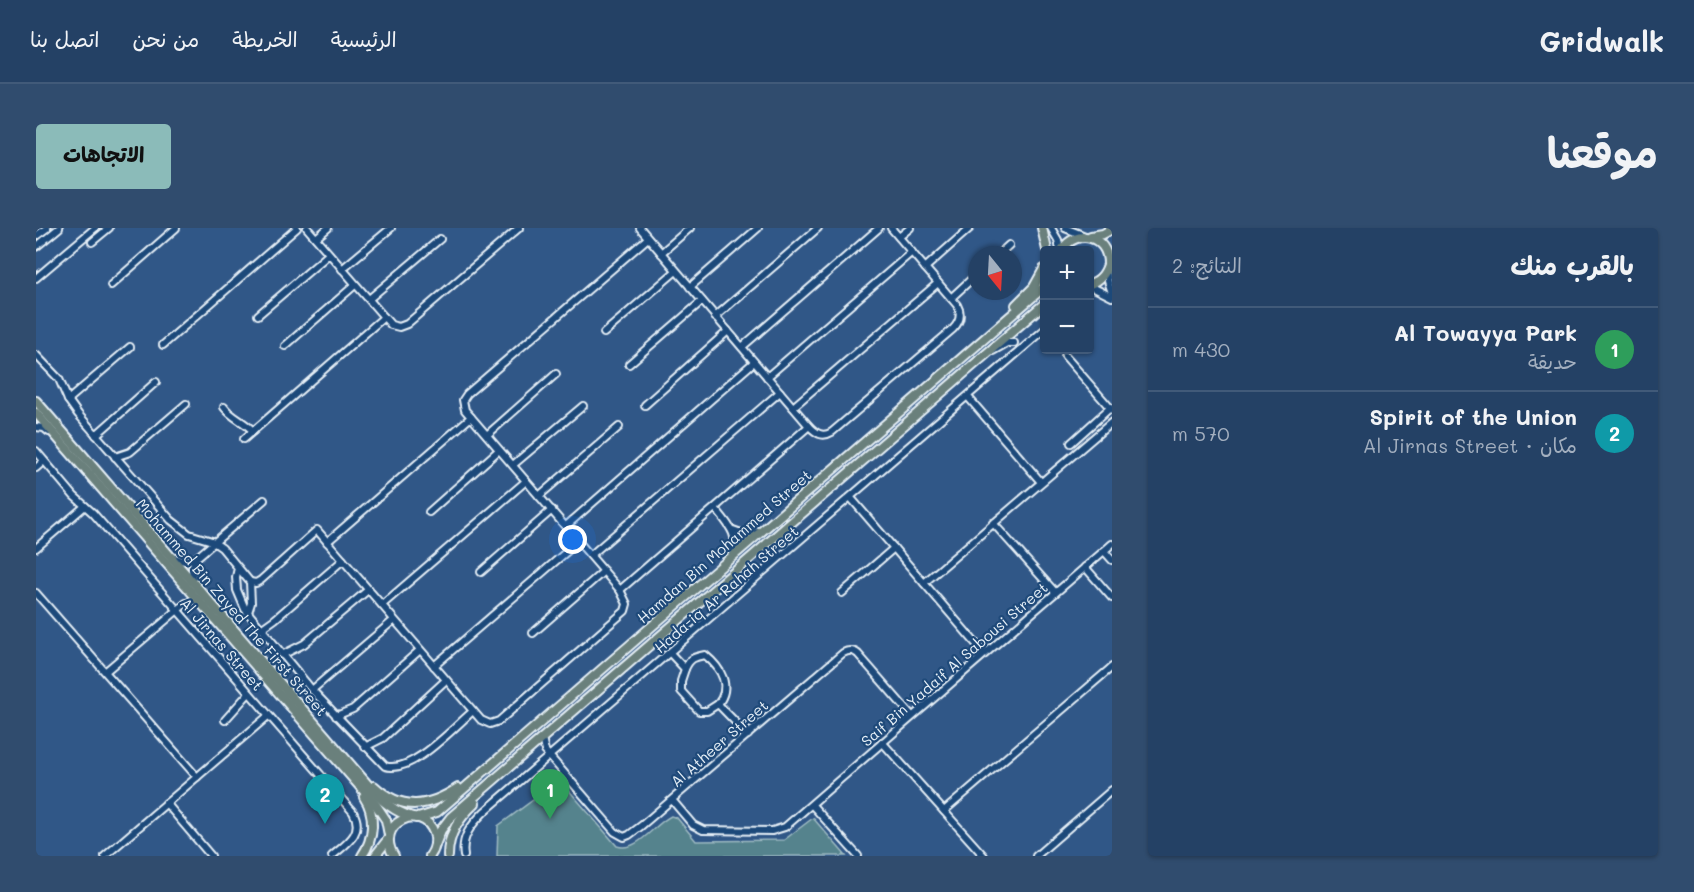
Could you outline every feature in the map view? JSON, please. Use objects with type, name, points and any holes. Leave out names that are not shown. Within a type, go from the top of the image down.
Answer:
[{"type":"main road","points":[[1042,228],[1046,246]]},
{"type":"main road","points":[[1064,246],[1074,238],[1103,234],[1112,228]]},
{"type":"main road","points":[[1089,236],[1096,239],[1106,249],[1108,266]]},
{"type":"main road","points":[[1094,282],[1100,278],[1108,266],[1112,253]]},
{"type":"main road","points":[[966,355],[975,341],[1028,294],[1040,277]]},
{"type":"main road","name":"Hamdan Bin Mohammed Street","points":[[389,836],[399,822],[437,812],[1040,290]]},
{"type":"main road","name":"Hamdan Bin Mohammed Street","points":[[435,846],[441,830],[448,821],[496,778],[1040,306]]},
{"type":"main road","name":"Mohammed Bin Zayed The First Street","points":[[36,401],[170,556],[192,588],[197,600],[351,772],[383,802],[397,811],[417,818]]},
{"type":"main road","name":"Mohammed Bin Zayed The First Street","points":[[36,413],[192,588],[351,772],[383,815],[390,849],[394,856]]},
{"type":"main road","points":[[351,772],[388,796],[401,802],[414,804],[428,803],[443,797],[489,767]]},
{"type":"main road","points":[[351,772],[352,783],[365,799],[372,817],[371,838],[362,856]]},
{"type":"main road","points":[[448,856],[448,844],[455,826],[496,778]]},
{"type":"main road","points":[[417,818],[432,828],[435,836],[432,856]]},
{"type":"main road","points":[[375,856],[389,836]]},
{"type":"street","points":[[36,236],[46,228]]},
{"type":"street","points":[[36,247],[59,228]]},
{"type":"street","points":[[36,278],[95,228]]},
{"type":"street","points":[[92,242],[109,228]]},
{"type":"street","points":[[111,285],[176,228]]},
{"type":"street","points":[[163,345],[297,228]]},
{"type":"street","points":[[307,228],[384,318],[395,327],[404,326],[519,228]]},
{"type":"street","points":[[316,238],[328,228]]},
{"type":"street","points":[[342,269],[391,228]]},
{"type":"street","points":[[640,228],[793,408],[820,435],[832,432],[958,323],[960,314],[957,305],[891,228]]},
{"type":"street","points":[[661,253],[690,228]]},
{"type":"street","points":[[690,287],[758,228]]},
{"type":"street","points":[[716,317],[818,228]]},
{"type":"street","points":[[742,347],[879,228]]},
{"type":"street","points":[[899,237],[910,228]]},
{"type":"street","points":[[925,268],[970,228]]},
{"type":"street","points":[[1051,228],[1060,246]]},
{"type":"street","points":[[1065,228],[1089,236]]},
{"type":"street","points":[[250,582],[259,581],[316,530],[472,711],[483,722],[493,724],[499,721],[625,611],[627,600],[471,417],[463,407],[464,400],[467,394],[648,238]]},
{"type":"street","points":[[369,299],[440,239]]},
{"type":"street","points":[[767,377],[912,252]]},
{"type":"street","points":[[258,315],[329,254]]},
{"type":"street","points":[[1108,266],[1107,281],[1112,295]]},
{"type":"street","points":[[604,333],[676,271]]},
{"type":"street","points":[[951,297],[968,282]]},
{"type":"street","points":[[793,408],[938,283]]},
{"type":"street","points":[[285,346],[356,285]]},
{"type":"street","points":[[1094,287],[1112,295]]},
{"type":"street","points":[[629,363],[702,301]]},
{"type":"street","points":[[244,439],[384,318]]},
{"type":"street","points":[[1020,324],[1014,337],[1014,343],[1020,350]]},
{"type":"street","points":[[645,405],[728,331]]},
{"type":"street","name":"Hada-iq Ar Rahah Street","points":[[464,856],[463,843],[470,826],[547,754],[670,653],[1040,333]]},
{"type":"street","points":[[989,352],[1007,343],[1014,343]]},
{"type":"street","points":[[68,400],[129,347]]},
{"type":"street","points":[[36,355],[57,376],[68,400],[78,414],[179,528],[194,536],[215,542],[222,548],[250,582],[251,605],[248,612]]},
{"type":"street","points":[[1065,356],[1111,409],[1071,443]]},
{"type":"street","points":[[566,526],[754,362]]},
{"type":"street","points":[[487,435],[556,374]]},
{"type":"street","points":[[96,435],[156,382]]},
{"type":"street","points":[[591,555],[780,392]]},
{"type":"street","points":[[968,397],[1041,482]]},
{"type":"street","points":[[115,457],[130,452],[186,404]]},
{"type":"street","points":[[513,465],[583,406]]},
{"type":"street","points":[[224,407],[228,413],[243,421],[253,431]]},
{"type":"street","points":[[327,542],[471,417]]},
{"type":"street","points":[[924,583],[1112,422]]},
{"type":"street","points":[[620,590],[809,426]]},
{"type":"street","points":[[36,427],[47,430],[61,447],[73,456]]},
{"type":"street","points":[[539,496],[619,427]]},
{"type":"street","points":[[429,512],[499,450]]},
{"type":"street","name":"Al Jirnas Street","points":[[36,452],[177,610],[355,816],[357,826],[355,835],[332,856]]},
{"type":"street","points":[[124,466],[130,452]]},
{"type":"street","points":[[36,468],[44,461]]},
{"type":"street","points":[[382,605],[526,481]]},
{"type":"street","points":[[851,498],[984,653]]},
{"type":"street","points":[[186,603],[192,588],[192,568],[196,558],[264,500]]},
{"type":"street","points":[[36,548],[85,506]]},
{"type":"street","points":[[715,508],[732,530],[736,542],[731,558]]},
{"type":"street","points":[[481,572],[552,510]]},
{"type":"street","points":[[993,523],[1055,592]]},
{"type":"street","points":[[732,530],[744,534],[762,531]]},
{"type":"street","points":[[434,666],[579,541]]},
{"type":"street","name":"Saif Bin Yadaif Al Sabousi Street","points":[[672,800],[693,825],[703,830],[777,830],[790,824],[1112,543]]},
{"type":"street","points":[[842,592],[894,548]]},
{"type":"street","points":[[1104,551],[1112,560]]},
{"type":"street","points":[[170,556],[180,561],[196,558]]},
{"type":"street","points":[[261,629],[343,560]]},
{"type":"street","points":[[1085,567],[1112,598]]},
{"type":"street","points":[[238,568],[237,590],[248,612],[312,690],[385,766],[398,767],[418,758],[472,711]]},
{"type":"street","points":[[533,633],[604,571]]},
{"type":"street","points":[[282,655],[304,644],[368,590]]},
{"type":"street","points":[[36,593],[197,777]]},
{"type":"street","points":[[106,672],[177,610],[186,603],[197,600]]},
{"type":"street","points":[[312,690],[394,620]]},
{"type":"street","points":[[336,716],[353,709],[420,650]]},
{"type":"street","name":"Al Atheer Street","points":[[542,738],[547,754],[619,836],[629,835],[672,800],[843,652],[848,650],[858,654],[912,716]]},
{"type":"street","points":[[670,653],[686,669]]},
{"type":"street","points":[[705,655],[715,663],[724,680],[724,696],[718,704],[707,711],[699,711],[694,706],[681,690],[681,681],[686,669],[689,660],[694,657],[705,655]]},
{"type":"street","points":[[944,811],[1112,667]]},
{"type":"street","points":[[365,747],[383,738],[446,681]]},
{"type":"street","points":[[225,720],[249,693]]},
{"type":"street","points":[[718,704],[748,735]]},
{"type":"street","points":[[105,856],[268,716]]},
{"type":"street","points":[[882,742],[984,856]]},
{"type":"street","points":[[531,747],[547,754]]},
{"type":"street","points":[[1038,856],[1112,790]]},
{"type":"street","points":[[166,803],[211,856]]},
{"type":"street","points":[[812,805],[858,856]]},
{"type":"green space","points":[[560,780],[617,846],[624,847],[638,842],[671,816],[677,818],[696,841],[784,840],[813,818],[846,856],[497,856],[498,826]]},
{"type":"place","name":"Al Towayya Park","points":[[550,819]]},
{"type":"place","name":"Spirit of the Union","points":[[325,824]]}]
